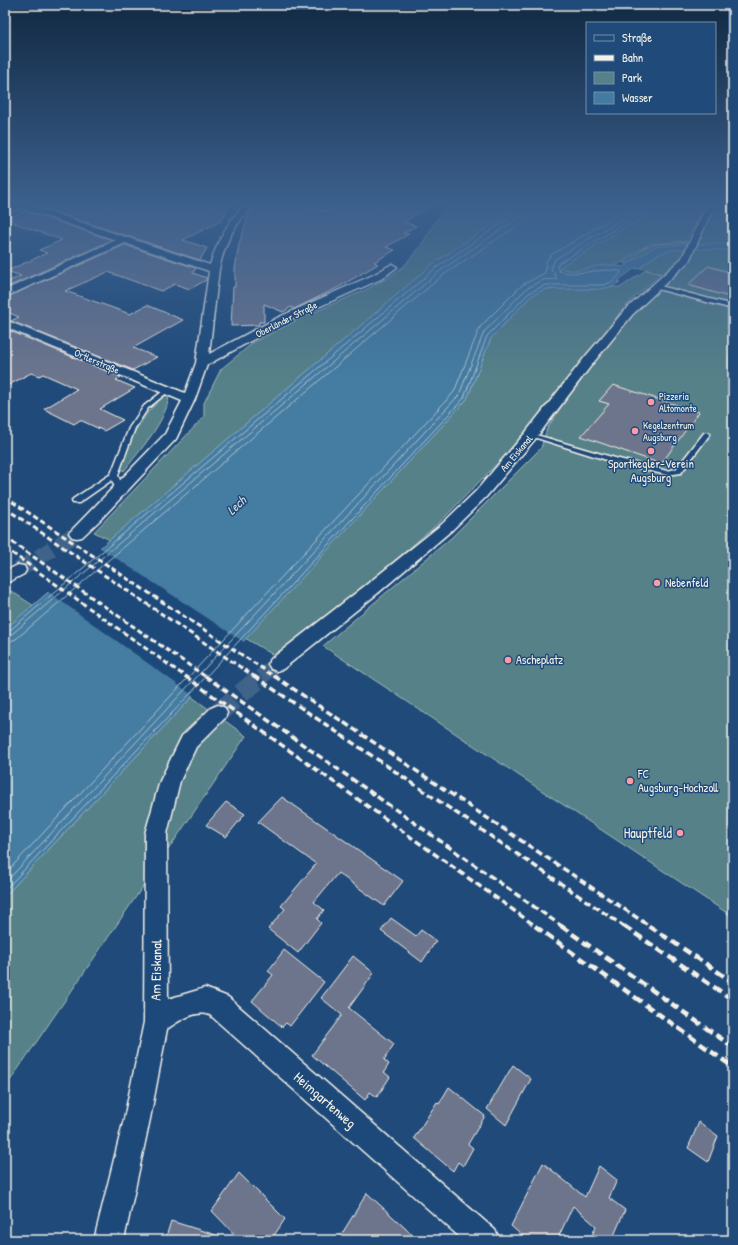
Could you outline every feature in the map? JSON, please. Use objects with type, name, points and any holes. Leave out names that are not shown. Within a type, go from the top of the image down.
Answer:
[{"type":"street","points":[[5,294],[73,263]]},
{"type":"street","points":[[197,263],[214,269]]},
{"type":"street","points":[[77,533],[95,517],[171,436],[189,399],[202,363],[214,269],[216,263]]},
{"type":"street","name":"Am Eiskanal","points":[[277,664],[447,528],[481,494],[532,435],[616,327],[682,263]]},
{"type":"street","name":"Oberländer Straße","points":[[202,363],[283,320],[377,277],[392,267]]},
{"type":"street","name":"Ortlerstraße","points":[[5,323],[189,399]]},
{"type":"street","points":[[5,578],[18,570]]},
{"type":"street","name":"Am Eiskanal","points":[[109,1240],[138,1119],[156,1022],[156,834],[170,780],[189,742],[218,713]]},
{"type":"street","name":"Heimgartenweg","points":[[156,1022],[176,1008],[205,1000],[219,1006],[485,1240]]},
{"type":"lane","points":[[656,287],[733,307]]},
{"type":"lane","points":[[76,501],[114,475],[132,428],[146,408],[167,390]]},
{"type":"lane","points":[[532,435],[613,460],[667,473],[678,471],[706,434]]},
{"type":"lane","points":[[114,475],[120,491]]},
{"type":"green space","points":[[406,263],[434,263],[110,540],[94,532],[204,417],[204,403],[221,369],[254,342],[301,318],[365,290],[384,280]]},
{"type":"green space","points":[[566,263],[620,263],[616,266],[602,266],[573,271],[559,267]]},
{"type":"green space","name":"FC Augsburg-Hochzoll","points":[[623,263],[733,263],[733,347],[728,362],[733,398],[733,917],[323,646],[451,538],[541,448],[547,429],[585,369],[632,311],[670,276]]},
{"type":"green space","points":[[646,270],[661,274],[620,312],[606,334],[521,439],[441,521],[280,659],[245,638],[467,399],[491,338],[531,296],[545,289],[595,289],[621,287]]},
{"type":"green space","points":[[164,395],[169,397],[163,417],[151,436],[124,471],[121,469],[133,434],[148,412]]},
{"type":"green space","points":[[11,591],[34,606],[5,630],[5,595]]},
{"type":"green space","points":[[192,697],[246,736],[5,1088],[5,896]]},
{"type":"water","name":"Lech","points":[[434,263],[566,263],[560,267],[578,270],[604,265],[623,267],[629,263],[646,263],[638,269],[635,268],[618,281],[620,282],[611,287],[599,289],[545,289],[531,296],[491,338],[467,399],[192,697],[5,896],[5,629]]},
{"type":"pier","points":[[99,547],[244,642],[195,697],[47,591]]},
{"type":"building","points":[[25,263],[61,263],[5,288],[5,283],[21,276],[7,271]]},
{"type":"building","points":[[84,263],[181,263],[196,268],[193,273],[207,278],[190,289],[175,284],[161,291],[108,272],[65,291],[130,314],[147,305],[183,320],[133,348],[157,357],[133,370],[11,321],[19,317],[5,311],[5,298]]},
{"type":"building","points":[[236,263],[378,264],[339,287],[294,309],[291,307],[283,312],[264,304],[264,322],[259,322],[259,325],[231,326],[233,287],[235,287]]},
{"type":"building","points":[[708,266],[733,273],[733,298],[688,285]]},
{"type":"building","points":[[5,329],[121,377],[116,380],[135,388],[100,409],[123,420],[104,431],[80,420],[74,424],[44,409],[77,389],[43,374],[39,376],[31,373],[5,387]]},
{"type":"building","name":"Kegelzentrum Augsburg","points":[[613,385],[699,412],[661,464],[581,436],[609,404],[599,401]]},
{"type":"building","points":[[282,797],[403,881],[384,906],[338,873],[314,902],[324,910],[317,919],[321,923],[298,953],[268,929],[285,909],[281,906],[316,864],[258,822]]},
{"type":"building","points":[[226,802],[245,814],[226,837],[206,825]]},
{"type":"building","points":[[391,918],[416,936],[421,930],[436,941],[422,962],[381,931]]},
{"type":"building","points":[[284,950],[324,982],[290,1026],[286,1023],[282,1027],[252,1001],[273,975],[268,971]]},
{"type":"building","points":[[353,956],[374,973],[349,1008],[394,1044],[384,1060],[389,1064],[384,1072],[390,1077],[377,1097],[370,1092],[365,1100],[312,1055],[342,1015],[321,998]]},
{"type":"building","points":[[513,1065],[531,1079],[506,1125],[487,1109]]},
{"type":"building","points":[[449,1087],[485,1116],[468,1144],[473,1148],[463,1166],[458,1162],[453,1171],[414,1138],[437,1102],[439,1104]]},
{"type":"building","points":[[699,1122],[718,1136],[708,1162],[688,1148]]},
{"type":"building","points":[[543,1163],[585,1197],[599,1166],[617,1180],[609,1198],[625,1210],[612,1240],[590,1240],[596,1226],[573,1206],[557,1240],[527,1240],[511,1226]]},
{"type":"building","points":[[239,1173],[285,1219],[271,1240],[240,1240],[212,1211]]},
{"type":"building","points":[[367,1193],[418,1240],[338,1240]]},
{"type":"building","points":[[171,1221],[219,1236],[219,1240],[165,1240]]},
{"type":"tunnel","points":[[18,570],[77,533]]},
{"type":"tunnel","points":[[261,677],[277,664]]},
{"type":"tunnel","points":[[218,713],[262,676]]},
{"type":"railway","points":[[5,497],[275,677]]},
{"type":"railway","points":[[5,508],[255,677]]},
{"type":"railway","points":[[5,537],[206,677]]},
{"type":"railway","points":[[5,548],[186,677]]},
{"type":"railway","points":[[185,676],[537,927]]},
{"type":"railway","points":[[205,676],[563,927]]},
{"type":"railway","points":[[254,676],[625,927]]},
{"type":"railway","points":[[274,676],[651,927]]},
{"type":"railway","points":[[535,926],[733,1067]]},
{"type":"railway","points":[[561,926],[733,1047]]},
{"type":"railway","points":[[624,926],[733,1000]]},
{"type":"railway","points":[[649,926],[733,982]]},
{"type":"place","name":"Pizzeria Altomonte","points":[[651,402]]},
{"type":"place","name":"Kegelzentrum Augsburg","points":[[635,431]]},
{"type":"place","name":"Sportkegler-Verein Augsburg","points":[[651,451]]},
{"type":"place","name":"Nebenfeld","points":[[657,583]]},
{"type":"place","name":"Ascheplatz","points":[[508,660]]},
{"type":"place","name":"FC Augsburg-Hochzoll","points":[[630,781]]},
{"type":"place","name":"Hauptfeld","points":[[680,833]]}]
